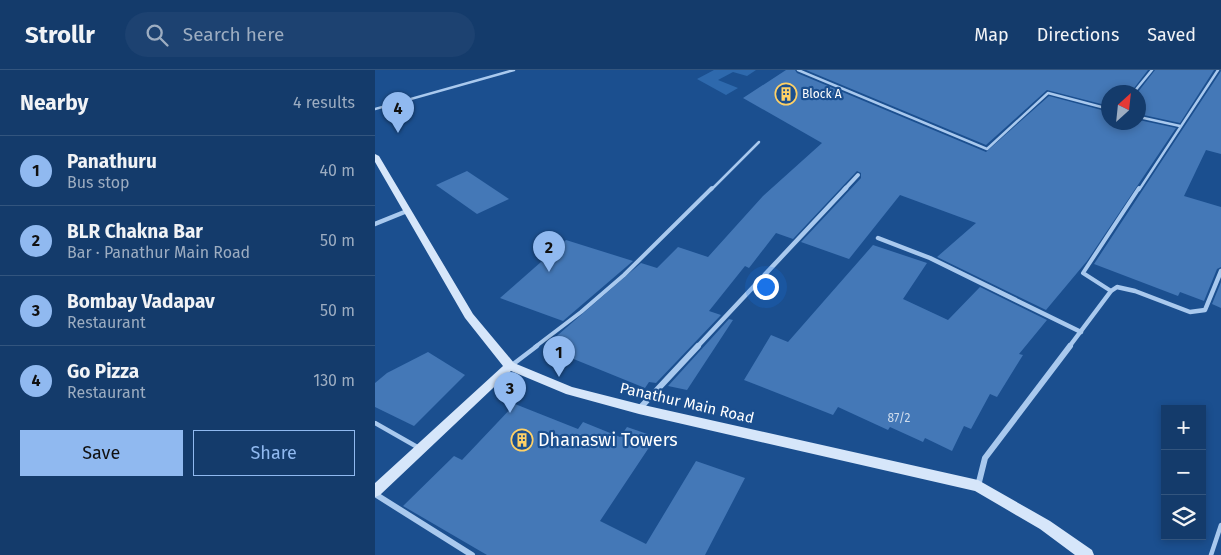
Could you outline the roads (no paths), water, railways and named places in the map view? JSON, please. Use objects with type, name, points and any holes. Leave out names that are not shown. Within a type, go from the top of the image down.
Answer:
[{"type":"street","name":"Panathur Main Road","points":[[377,162],[469,316],[510,366],[570,391],[639,409],[978,486],[1045,526],[1087,555]]},
{"type":"street","points":[[639,409],[858,175]]},
{"type":"street","points":[[375,224],[407,211]]},
{"type":"street","points":[[878,238],[930,258],[1081,332]]},
{"type":"street","points":[[978,486],[985,458],[1111,291],[1117,287],[1135,290],[1190,312],[1198,312],[1205,310],[1221,271]]},
{"type":"street","points":[[472,555],[375,493],[510,366]]},
{"type":"lane","points":[[375,109],[514,70]]},
{"type":"lane","points":[[798,70],[987,149],[1048,93],[1101,108]]},
{"type":"lane","points":[[1140,85],[1153,70]]},
{"type":"lane","points":[[1111,291],[1083,272],[1218,70]]},
{"type":"lane","points":[[1146,118],[1180,126]]},
{"type":"lane","points":[[510,366],[581,312],[624,275],[759,142]]},
{"type":"lane","points":[[375,423],[421,449]]},
{"type":"lane","points":[[1211,555],[1221,525]]},
{"type":"place","name":"Block A","points":[[786,94]]},
{"type":"place","name":"Go Pizza","points":[[398,133]]},
{"type":"place","name":"BLR Chakna Bar","points":[[549,272]]},
{"type":"place","name":"Panathuru","points":[[559,377]]},
{"type":"place","name":"Bombay Vadapav","points":[[510,413]]},
{"type":"place","name":"Dhanaswi Towers","points":[[522,440]]}]
